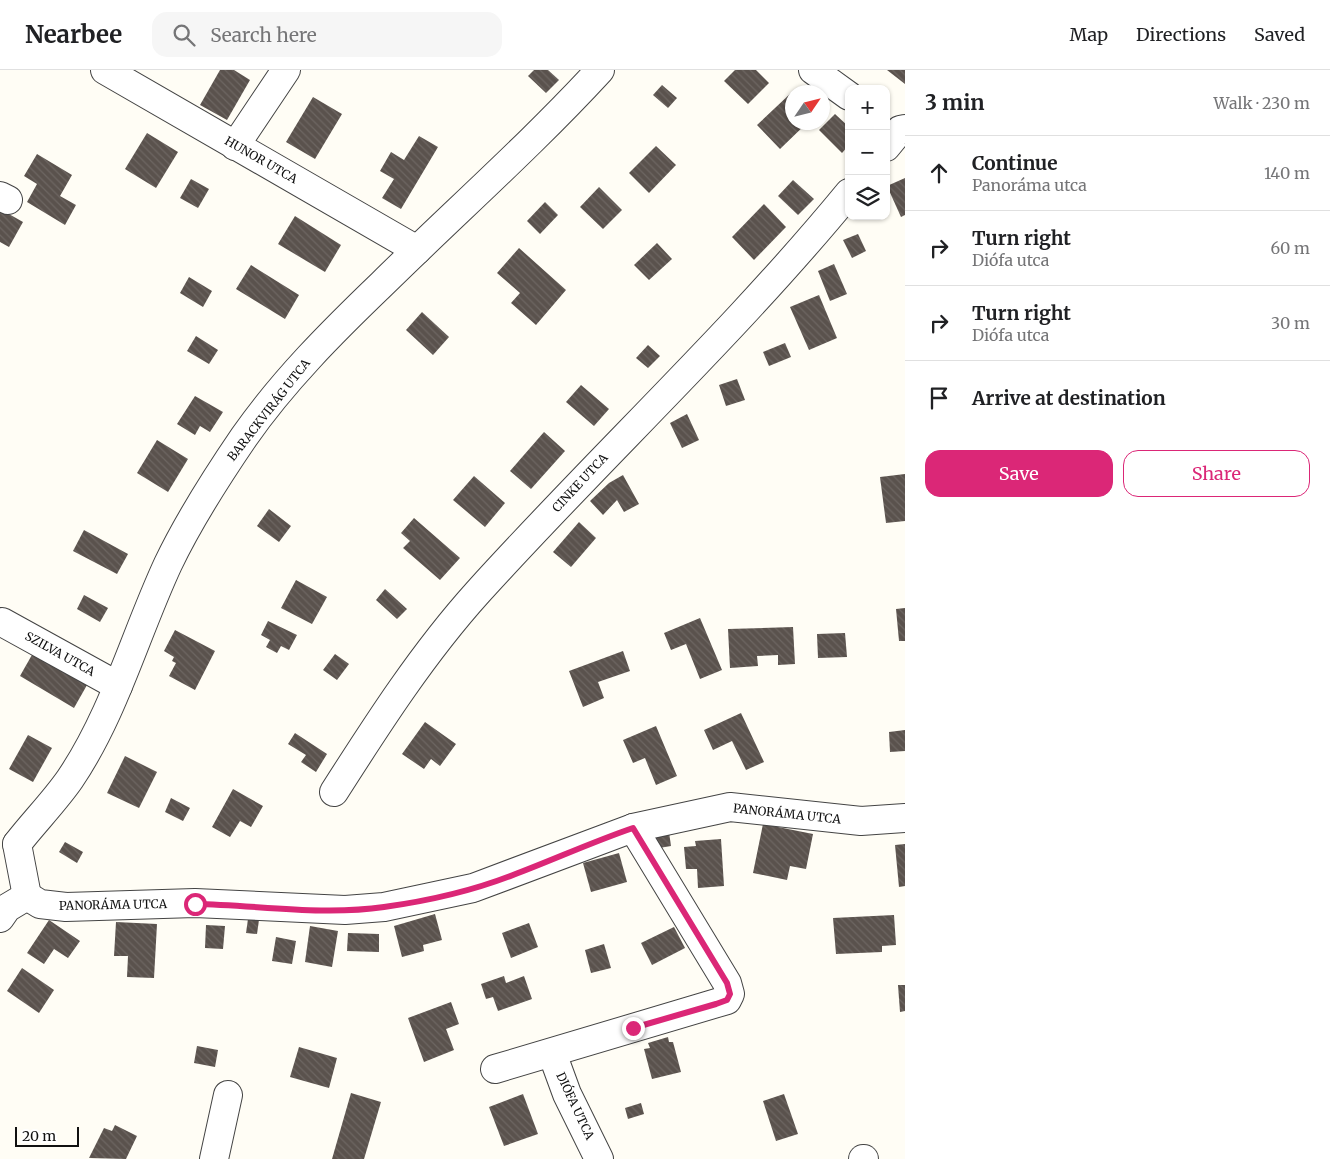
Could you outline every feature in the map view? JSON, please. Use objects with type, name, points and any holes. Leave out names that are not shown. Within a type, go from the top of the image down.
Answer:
[{"type":"street","name":"HUNOR UTCA","points":[[105,70],[417,250]]},
{"type":"street","points":[[236,146],[286,70]]},
{"type":"street","name":"BARACKVIRÁG UTCA","points":[[8,838],[70,779],[91,742],[118,686],[168,564],[191,520],[246,434],[308,360],[600,70]]},
{"type":"street","points":[[813,70],[845,93]]},
{"type":"street","name":"CINKE UTCA","points":[[334,792],[423,660],[477,593],[794,259],[845,198]]},
{"type":"street","name":"SZILVA UTCA","points":[[2,622],[118,686]]},
{"type":"street","name":"PANORÁMA UTCA","points":[[27,896],[40,904],[66,907],[195,904],[345,910],[384,907],[429,899],[481,886],[633,828],[730,807],[862,821],[905,818]]},
{"type":"street","points":[[495,1069],[727,1000],[730,994],[727,983],[633,828]]},
{"type":"street","points":[[0,918],[7,908],[27,896],[8,838]]},
{"type":"street","name":"DIÓFA UTCA","points":[[552,1053],[567,1094],[599,1159]]},
{"type":"street","points":[[214,1159],[228,1095]]},
{"type":"building","points":[[220,70],[234,70],[250,80],[227,120],[200,105]]},
{"type":"building","points":[[534,70],[548,70],[559,80],[546,93],[528,76]]},
{"type":"building","points":[[735,70],[756,70],[769,83],[748,104],[724,81]]},
{"type":"building","points":[[887,70],[905,70],[905,84]]},
{"type":"building","points":[[662,85],[677,98],[668,108],[653,95]]},
{"type":"building","points":[[313,97],[342,114],[315,159],[286,142]]},
{"type":"building","points":[[785,99],[785,130],[800,130],[780,149],[757,125]]},
{"type":"building","points":[[835,114],[845,123],[845,150],[842,153],[819,130],[830,130],[830,119]]},
{"type":"building","points":[[147,133],[178,152],[156,188],[125,169]]},
{"type":"building","points":[[419,136],[438,147],[401,209],[382,198],[394,179],[380,171],[391,152],[404,160]]},
{"type":"building","points":[[656,146],[676,165],[649,193],[629,173]]},
{"type":"building","points":[[37,154],[72,175],[60,196],[76,205],[65,225],[27,202],[37,184],[24,176]]},
{"type":"building","points":[[905,178],[905,215],[901,217],[890,193],[890,185]]},
{"type":"building","points":[[191,179],[209,189],[198,208],[180,198]]},
{"type":"building","points":[[793,180],[814,199],[798,215],[778,196]]},
{"type":"building","points":[[599,187],[622,210],[603,229],[580,207]]},
{"type":"building","points":[[545,202],[558,215],[540,234],[527,221]]},
{"type":"building","points":[[764,204],[786,227],[754,260],[732,237]]},
{"type":"building","points":[[0,209],[23,222],[9,247],[0,242]]},
{"type":"building","points":[[295,216],[341,245],[325,272],[278,244]]},
{"type":"building","points":[[858,234],[866,251],[852,258],[843,240]]},
{"type":"building","points":[[657,243],[672,259],[649,280],[634,265]]},
{"type":"building","points":[[519,248],[566,290],[536,325],[511,303],[520,293],[497,273]]},
{"type":"building","points":[[834,264],[847,294],[830,301],[818,271]]},
{"type":"building","points":[[251,265],[299,295],[285,319],[236,289]]},
{"type":"building","points":[[189,277],[212,291],[203,307],[180,293]]},
{"type":"building","points":[[819,295],[837,338],[809,350],[790,307]]},
{"type":"building","points":[[422,312],[449,337],[433,355],[406,330]]},
{"type":"building","points":[[196,336],[218,350],[209,364],[187,351]]},
{"type":"building","points":[[785,343],[791,357],[769,366],[763,352]]},
{"type":"building","points":[[648,345],[660,356],[648,368],[636,358]]},
{"type":"building","points":[[737,379],[745,400],[726,406],[719,385]]},
{"type":"building","points":[[581,385],[609,409],[594,426],[566,402]]},
{"type":"building","points":[[195,396],[223,412],[210,432],[200,426],[195,435],[177,424]]},
{"type":"building","points":[[687,414],[699,440],[682,448],[670,423]]},
{"type":"building","points":[[544,432],[565,451],[531,489],[510,471]]},
{"type":"building","points":[[157,440],[188,459],[168,492],[137,473]]},
{"type":"building","points":[[905,474],[905,521],[886,523],[880,477]]},
{"type":"building","points":[[623,475],[639,504],[624,512],[617,500],[603,515],[590,501],[609,483]]},
{"type":"building","points":[[474,476],[505,503],[485,527],[453,500]]},
{"type":"building","points":[[269,509],[291,526],[279,542],[257,526]]},
{"type":"building","points":[[414,518],[460,558],[440,580],[403,548],[410,541],[401,533]]},
{"type":"building","points":[[579,522],[596,538],[571,567],[553,552]]},
{"type":"building","points":[[84,530],[128,554],[117,574],[73,551]]},
{"type":"building","points":[[296,580],[327,597],[312,624],[281,608]]},
{"type":"building","points":[[385,589],[407,609],[397,619],[376,600]]},
{"type":"building","points":[[84,595],[108,608],[100,622],[77,609]]},
{"type":"building","points":[[905,608],[905,641],[899,641],[896,609]]},
{"type":"building","points":[[700,618],[722,670],[700,679],[686,644],[671,650],[664,633]]},
{"type":"building","points":[[268,621],[297,635],[289,650],[281,646],[277,653],[266,647],[270,640],[261,635]]},
{"type":"building","points":[[793,627],[795,664],[778,665],[778,655],[757,656],[758,666],[730,668],[728,629]]},
{"type":"building","points":[[175,630],[215,651],[195,690],[169,676],[176,663],[172,661],[174,657],[164,651]]},
{"type":"building","points":[[845,633],[847,657],[818,658],[817,634]]},
{"type":"building","points":[[623,651],[630,671],[598,682],[604,698],[583,707],[569,671]]},
{"type":"building","points":[[33,653],[87,685],[74,708],[20,676]]},
{"type":"building","points":[[335,654],[349,664],[337,680],[323,670]]},
{"type":"building","points":[[741,713],[764,762],[746,770],[732,741],[713,750],[704,730]]},
{"type":"building","points":[[425,722],[456,744],[440,766],[431,759],[424,769],[402,754]]},
{"type":"building","points":[[656,726],[677,776],[656,785],[645,758],[633,763],[623,740]]},
{"type":"building","points":[[905,730],[905,751],[890,752],[889,732]]},
{"type":"building","points":[[295,733],[327,754],[316,772],[301,762],[306,755],[288,744]]},
{"type":"building","points":[[28,735],[52,748],[33,782],[9,769]]},
{"type":"building","points":[[125,756],[157,772],[139,808],[107,793]]},
{"type":"building","points":[[233,789],[263,806],[251,827],[240,821],[230,837],[212,827]]},
{"type":"building","points":[[171,798],[190,808],[183,821],[165,812]]},
{"type":"building","points":[[763,824],[813,834],[806,869],[790,866],[787,880],[753,873]]},
{"type":"building","points":[[669,832],[671,846],[653,849],[651,835]]},
{"type":"building","points":[[721,839],[724,886],[698,888],[697,869],[686,869],[684,847],[696,846],[695,841]]},
{"type":"building","points":[[65,842],[83,852],[77,863],[59,852]]},
{"type":"building","points":[[905,844],[905,886],[899,887],[895,845]]},
{"type":"building","points":[[619,853],[627,882],[591,892],[583,863]]},
{"type":"building","points":[[435,914],[442,940],[423,945],[424,951],[402,957],[394,926]]},
{"type":"building","points":[[894,915],[896,945],[882,946],[882,952],[836,954],[833,918]]},
{"type":"building","points":[[248,919],[259,920],[257,934],[246,933]]},
{"type":"building","points":[[49,920],[80,941],[68,958],[54,949],[44,964],[27,953]]},
{"type":"building","points":[[116,922],[157,924],[154,978],[127,977],[128,956],[114,956]]},
{"type":"building","points":[[529,923],[538,947],[511,958],[502,933]]},
{"type":"building","points":[[206,925],[225,926],[223,949],[205,948]]},
{"type":"building","points":[[310,926],[338,931],[332,967],[305,962]]},
{"type":"building","points":[[674,927],[685,948],[652,965],[641,943]]},
{"type":"building","points":[[348,933],[379,934],[379,952],[347,951]]},
{"type":"building","points":[[276,937],[296,941],[292,964],[272,961]]},
{"type":"building","points":[[604,944],[611,968],[591,973],[585,950]]},
{"type":"building","points":[[22,968],[54,990],[39,1013],[7,991]]},
{"type":"building","points":[[504,976],[506,983],[524,976],[532,999],[498,1011],[493,997],[486,999],[481,984]]},
{"type":"building","points":[[898,985],[905,985],[905,1011],[900,1012]]},
{"type":"building","points":[[451,1002],[459,1024],[446,1029],[454,1050],[424,1062],[408,1018]]},
{"type":"building","points":[[668,1037],[669,1042],[673,1042],[681,1072],[652,1079],[644,1049],[650,1048],[648,1043]]},
{"type":"building","points":[[197,1046],[218,1050],[215,1067],[194,1063]]},
{"type":"building","points":[[299,1047],[337,1058],[329,1088],[290,1077]]},
{"type":"building","points":[[351,1093],[381,1102],[364,1159],[332,1159]]},
{"type":"building","points":[[523,1094],[538,1134],[504,1146],[489,1107]]},
{"type":"building","points":[[784,1094],[798,1134],[776,1141],[763,1101]]},
{"type":"building","points":[[641,1103],[644,1114],[628,1119],[625,1108]]},
{"type":"building","points":[[115,1125],[137,1136],[126,1159],[89,1158],[104,1128],[112,1131]]},
{"type":"route","points":[[195,904],[345,910],[384,907],[429,899],[473,888],[546,862],[588,843],[633,828],[727,983],[730,994],[727,1000],[716,1004],[633,1028]]}]
